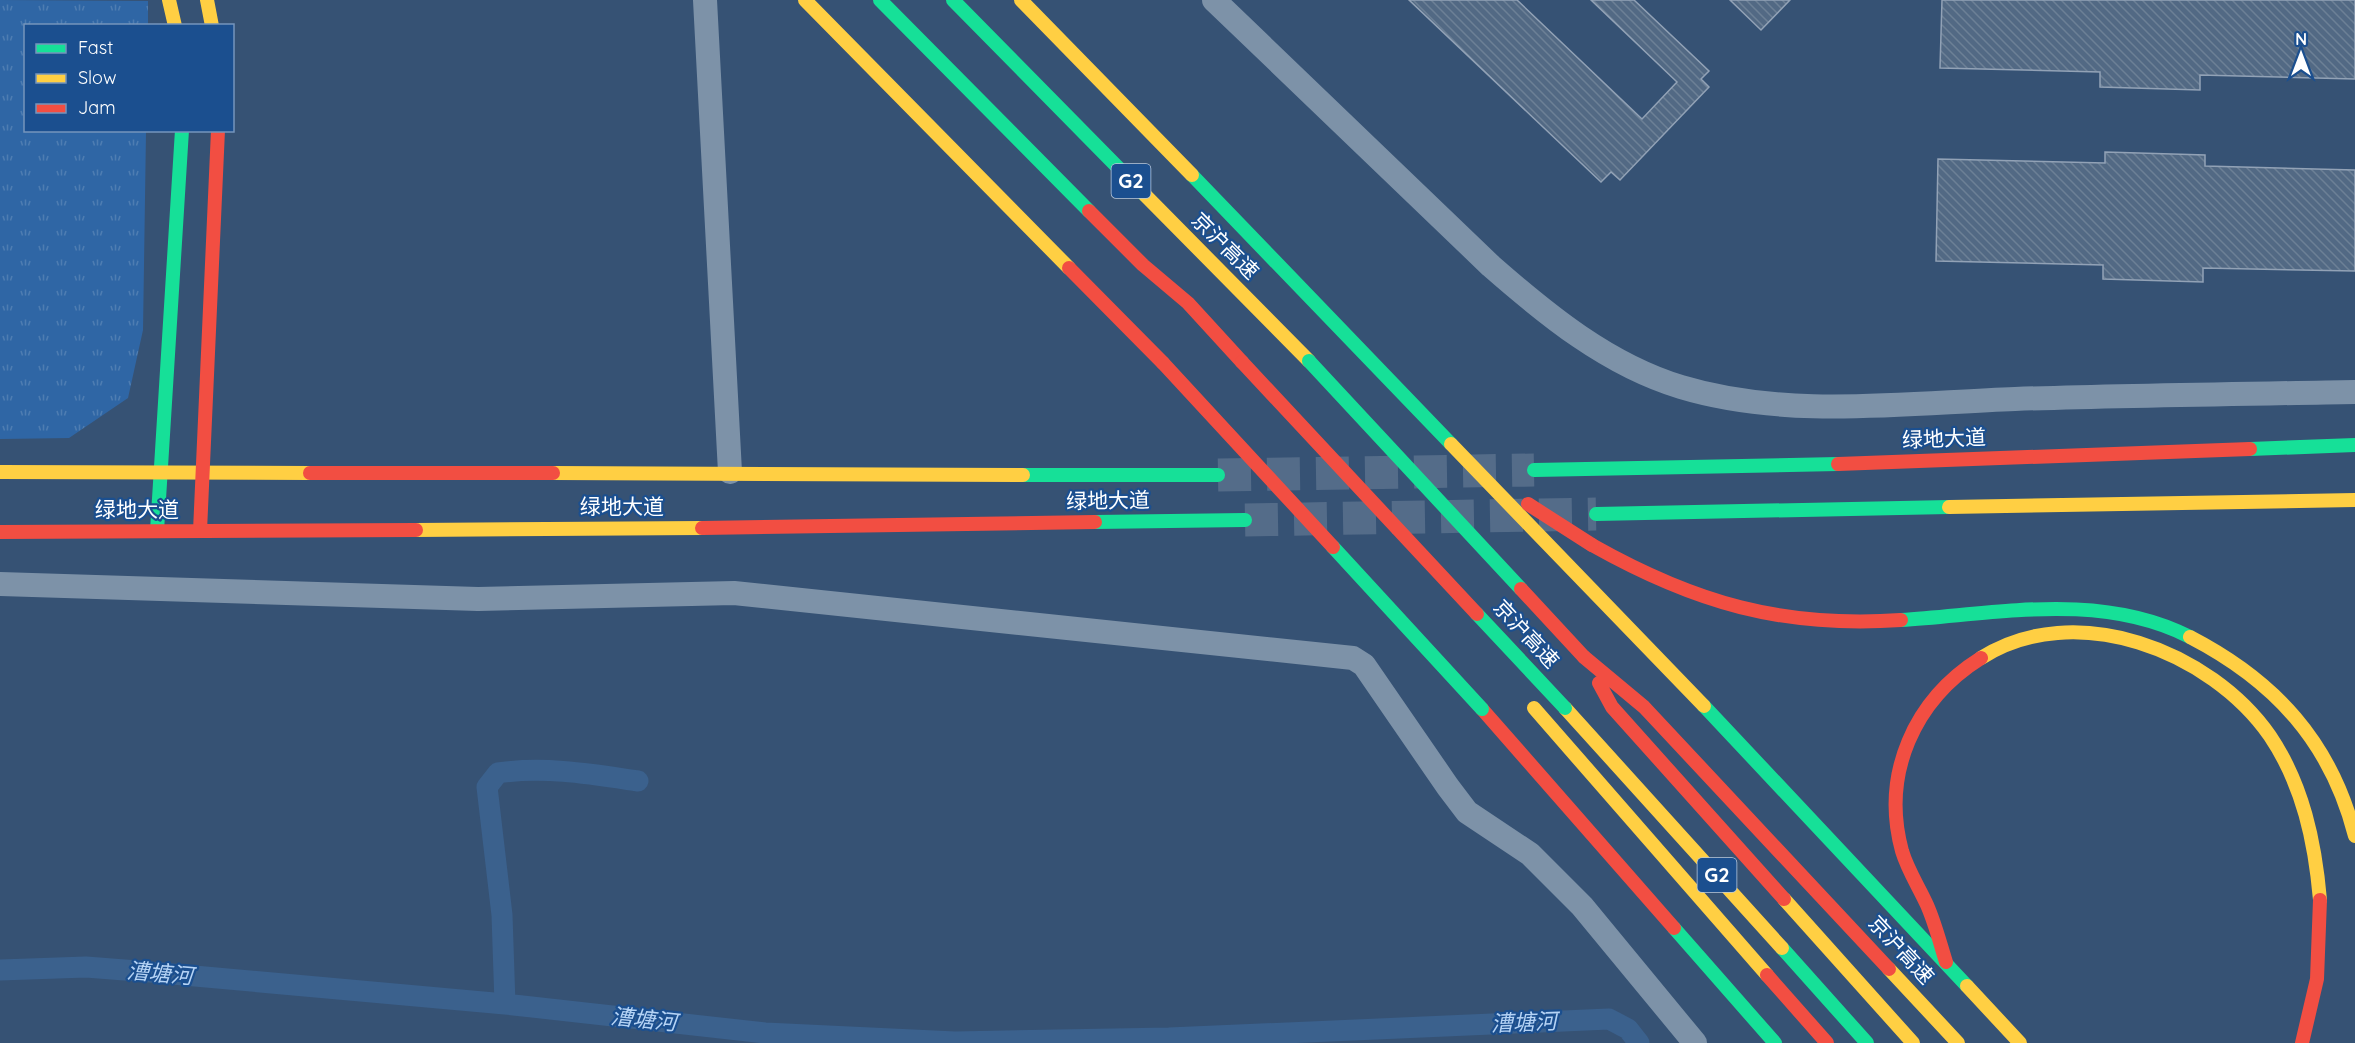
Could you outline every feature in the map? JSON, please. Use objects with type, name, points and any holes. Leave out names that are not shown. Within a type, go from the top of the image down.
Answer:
[{"type":"main road","points":[[169,0],[175,24]]},
{"type":"main road","points":[[207,0],[212,24]]},
{"type":"main road","points":[[805,0],[1163,363],[1482,709],[1775,1043]]},
{"type":"main road","name":"京沪高速","points":[[880,0],[1143,265],[1188,303],[1565,708],[1867,1043]]},
{"type":"main road","name":"京沪高速","points":[[953,0],[1309,361],[1584,657],[1644,707],[1958,1043]]},
{"type":"main road","points":[[1021,0],[1373,360],[1704,706],[2020,1043]]},
{"type":"main road","points":[[157,531],[182,132]]},
{"type":"main road","points":[[200,531],[219,132]]},
{"type":"main road","name":"京沪高速","points":[[1143,265],[1168,305]]},
{"type":"main road","points":[[1451,444],[1507,488],[1577,536],[1648,575],[1734,607],[1777,617],[1821,622],[1919,620],[2047,608],[2091,610],[2143,618],[2186,634],[2231,658],[2275,692],[2314,738],[2342,790],[2355,836]]},
{"type":"main road","name":"绿地大道","points":[[1534,470],[1776,466],[2355,445]]},
{"type":"main road","name":"绿地大道","points":[[0,472],[730,472],[1103,477],[1218,475]]},
{"type":"main road","points":[[1596,514],[2355,500]]},
{"type":"main road","name":"绿地大道","points":[[0,532],[732,528],[1245,520]]},
{"type":"main road","points":[[1946,962],[1928,907],[1907,866],[1898,830],[1895,795],[1902,756],[1917,722],[1935,694],[1965,666],[1997,648],[2028,636],[2062,632],[2098,633],[2163,648],[2223,679],[2260,710],[2295,751],[2305,770]]},
{"type":"main road","name":"京沪高速","points":[[1584,657],[1612,707],[1913,1043]]},
{"type":"main road","name":"G2","points":[[1530,704],[1827,1043]]},
{"type":"main road","points":[[2302,1043],[2317,1018],[2331,976]]},
{"type":"street","points":[[705,0],[730,472]]},
{"type":"street","points":[[1214,0],[1482,258],[1534,304],[1584,339],[1627,365],[1680,387],[1751,402],[1839,406],[2355,392]]},
{"type":"street","points":[[0,584],[478,599],[734,593],[1353,658],[1364,665],[1467,812],[1530,854],[1582,906],[1695,1043]]},
{"type":"green space","points":[[0,0],[148,1],[148,24],[24,24],[24,132],[146,132],[143,330],[128,398],[69,438],[0,439]]},
{"type":"building","points":[[1409,0],[1517,0],[1642,119],[1677,82],[1591,0],[1634,0],[1709,71],[1701,79],[1709,87],[1620,180],[1611,172],[1601,182]]},
{"type":"building","points":[[1730,0],[1790,0],[1761,30]]},
{"type":"building","points":[[1942,0],[2355,0],[2355,79],[2200,75],[2200,90],[2100,87],[2100,72],[1940,68]]},
{"type":"building","points":[[2105,152],[2205,155],[2205,166],[2355,170],[2355,271],[2203,268],[2203,282],[2103,279],[2103,265],[1936,261],[1938,159],[2105,163]]},
{"type":"waterway","points":[[505,1004],[502,915],[487,787],[498,773],[533,770],[638,781]]},
{"type":"waterway","name":"漕塘河","points":[[0,970],[86,967],[505,1004],[765,1033],[955,1042],[1169,1038],[1609,1019],[1628,1029],[1639,1043]]},
{"type":"tunnel","points":[[1218,475],[1534,470]]},
{"type":"tunnel","points":[[1245,520],[1596,514]]},
{"type":"traffic: fast","points":[[880,0],[1089,211]]},
{"type":"traffic: fast","points":[[953,0],[1145,195]]},
{"type":"traffic: fast","points":[[157,531],[182,132]]},
{"type":"traffic: fast","points":[[1192,175],[1451,444]]},
{"type":"traffic: fast","points":[[1309,361],[1521,589]]},
{"type":"traffic: fast","points":[[2250,449],[2355,445]]},
{"type":"traffic: fast","points":[[1534,470],[1838,464]]},
{"type":"traffic: fast","points":[[1023,475],[1218,475]]},
{"type":"traffic: fast","points":[[1596,514],[1949,507]]},
{"type":"traffic: fast","points":[[1095,522],[1245,520]]},
{"type":"traffic: fast","points":[[1333,547],[1482,709]]},
{"type":"traffic: fast","points":[[1901,620],[2011,611],[2084,610],[2120,614],[2156,623],[2190,637]]},
{"type":"traffic: fast","points":[[1477,614],[1565,708]]},
{"type":"traffic: fast","points":[[1704,706],[1967,986]]},
{"type":"traffic: fast","points":[[1674,928],[1775,1043]]},
{"type":"traffic: fast","points":[[1782,948],[1867,1043]]},
{"type":"traffic: slow","points":[[169,0],[175,24]]},
{"type":"traffic: slow","points":[[207,0],[212,24]]},
{"type":"traffic: slow","points":[[805,0],[1069,268]]},
{"type":"traffic: slow","points":[[1021,0],[1192,175]]},
{"type":"traffic: slow","points":[[1145,195],[1309,361]]},
{"type":"traffic: slow","points":[[1451,444],[1704,706]]},
{"type":"traffic: slow","points":[[0,472],[310,473]]},
{"type":"traffic: slow","points":[[553,473],[1023,475]]},
{"type":"traffic: slow","points":[[1949,507],[2355,500]]},
{"type":"traffic: slow","points":[[416,530],[702,528]]},
{"type":"traffic: slow","points":[[1981,658],[2018,641],[2058,633],[2098,634],[2139,643],[2177,658],[2213,680],[2244,706],[2270,736],[2291,774],[2311,836],[2320,900]]},
{"type":"traffic: slow","points":[[2190,637],[2221,654],[2248,673],[2295,718],[2315,743],[2331,771],[2345,802],[2355,836]]},
{"type":"traffic: slow","points":[[1534,708],[1767,975]]},
{"type":"traffic: slow","points":[[1565,708],[1782,948]]},
{"type":"traffic: slow","points":[[1784,899],[1913,1043]]},
{"type":"traffic: slow","points":[[1889,969],[1958,1043]]},
{"type":"traffic: slow","points":[[1967,986],[2020,1043]]},
{"type":"traffic: jam","points":[[200,531],[218,132]]},
{"type":"traffic: jam","points":[[1089,211],[1143,265],[1188,303],[1242,362]]},
{"type":"traffic: jam","points":[[1069,268],[1163,363]]},
{"type":"traffic: jam","points":[[1242,362],[1477,614]]},
{"type":"traffic: jam","points":[[1163,363],[1333,547]]},
{"type":"traffic: jam","points":[[1838,464],[2250,449]]},
{"type":"traffic: jam","points":[[310,473],[553,473]]},
{"type":"traffic: jam","points":[[1528,504],[1592,545]]},
{"type":"traffic: jam","points":[[702,528],[1095,522]]},
{"type":"traffic: jam","points":[[0,532],[416,530]]},
{"type":"traffic: jam","points":[[1592,545],[1667,582],[1740,607],[1817,620],[1901,620]]},
{"type":"traffic: jam","points":[[1521,589],[1584,657]]},
{"type":"traffic: jam","points":[[1584,657],[1644,707],[1889,969]]},
{"type":"traffic: jam","points":[[1946,962],[1930,912],[1902,851],[1897,822],[1896,794],[1900,767],[1908,741],[1921,717],[1937,695],[1981,658]]},
{"type":"traffic: jam","points":[[1599,683],[1612,707],[1784,899]]},
{"type":"traffic: jam","points":[[1482,709],[1674,928]]},
{"type":"traffic: jam","points":[[2302,1043],[2317,979],[2320,900]]},
{"type":"traffic: jam","points":[[1767,975],[1827,1043]]}]
